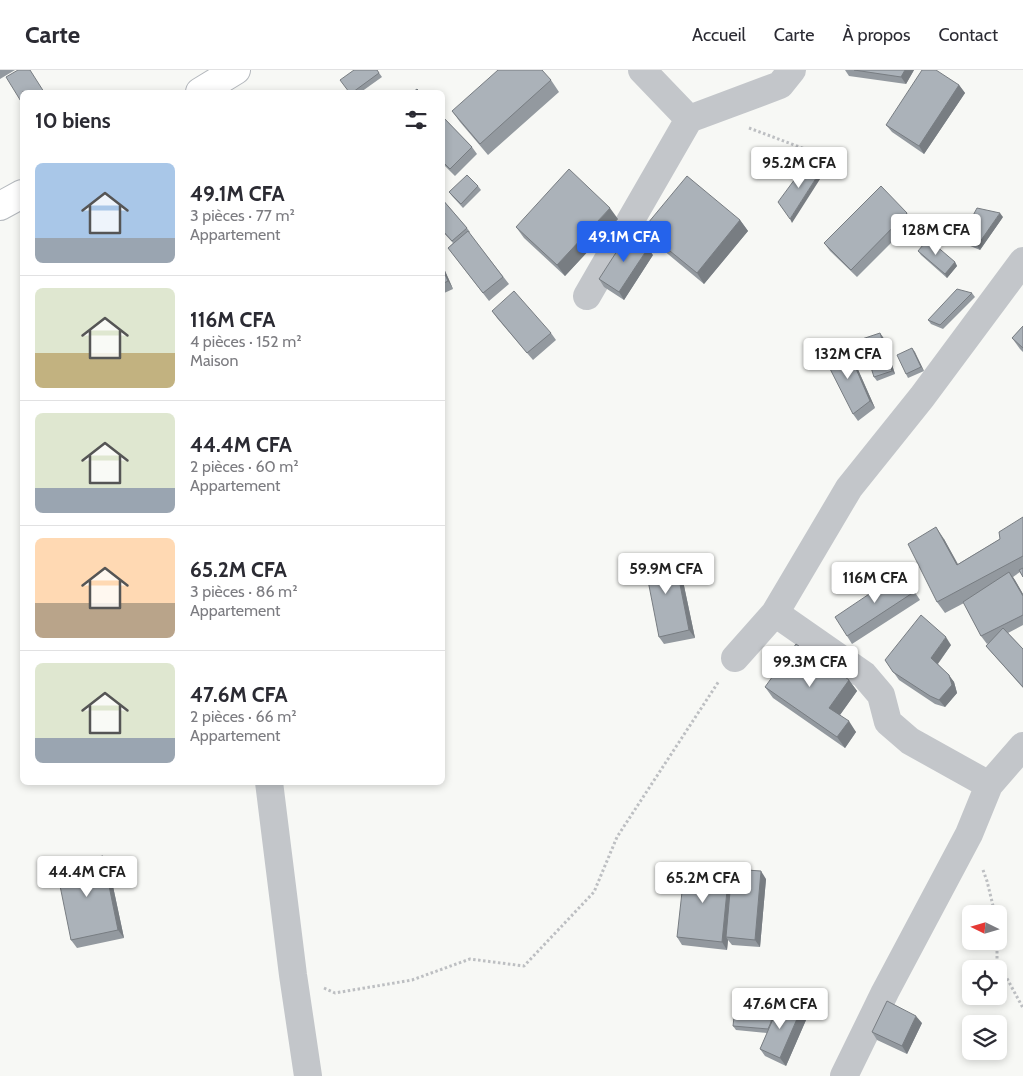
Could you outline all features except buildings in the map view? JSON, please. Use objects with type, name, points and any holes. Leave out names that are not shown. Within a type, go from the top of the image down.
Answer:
[{"type":"main road","points":[[203,90],[236,70]]},
{"type":"main road","points":[[0,206],[20,195]]},
{"type":"street","points":[[642,70],[689,119]]},
{"type":"street","points":[[587,296],[689,119],[780,85],[792,70]]},
{"type":"street","points":[[735,658],[775,613],[849,488],[922,397],[1023,261]]},
{"type":"street","points":[[775,613],[864,675],[881,695],[888,722],[910,742],[988,785]]},
{"type":"street","points":[[844,1076],[885,992],[969,834],[988,785],[1023,746]]},
{"type":"street","points":[[269,785],[293,975],[308,1076]]},
{"type":"path","points":[[743,126],[813,152],[826,152]]},
{"type":"path","points":[[293,975],[335,993],[412,980],[470,959],[524,966],[594,892],[616,837],[735,658]]},
{"type":"path","points":[[997,950],[997,960],[1023,1008]]}]
